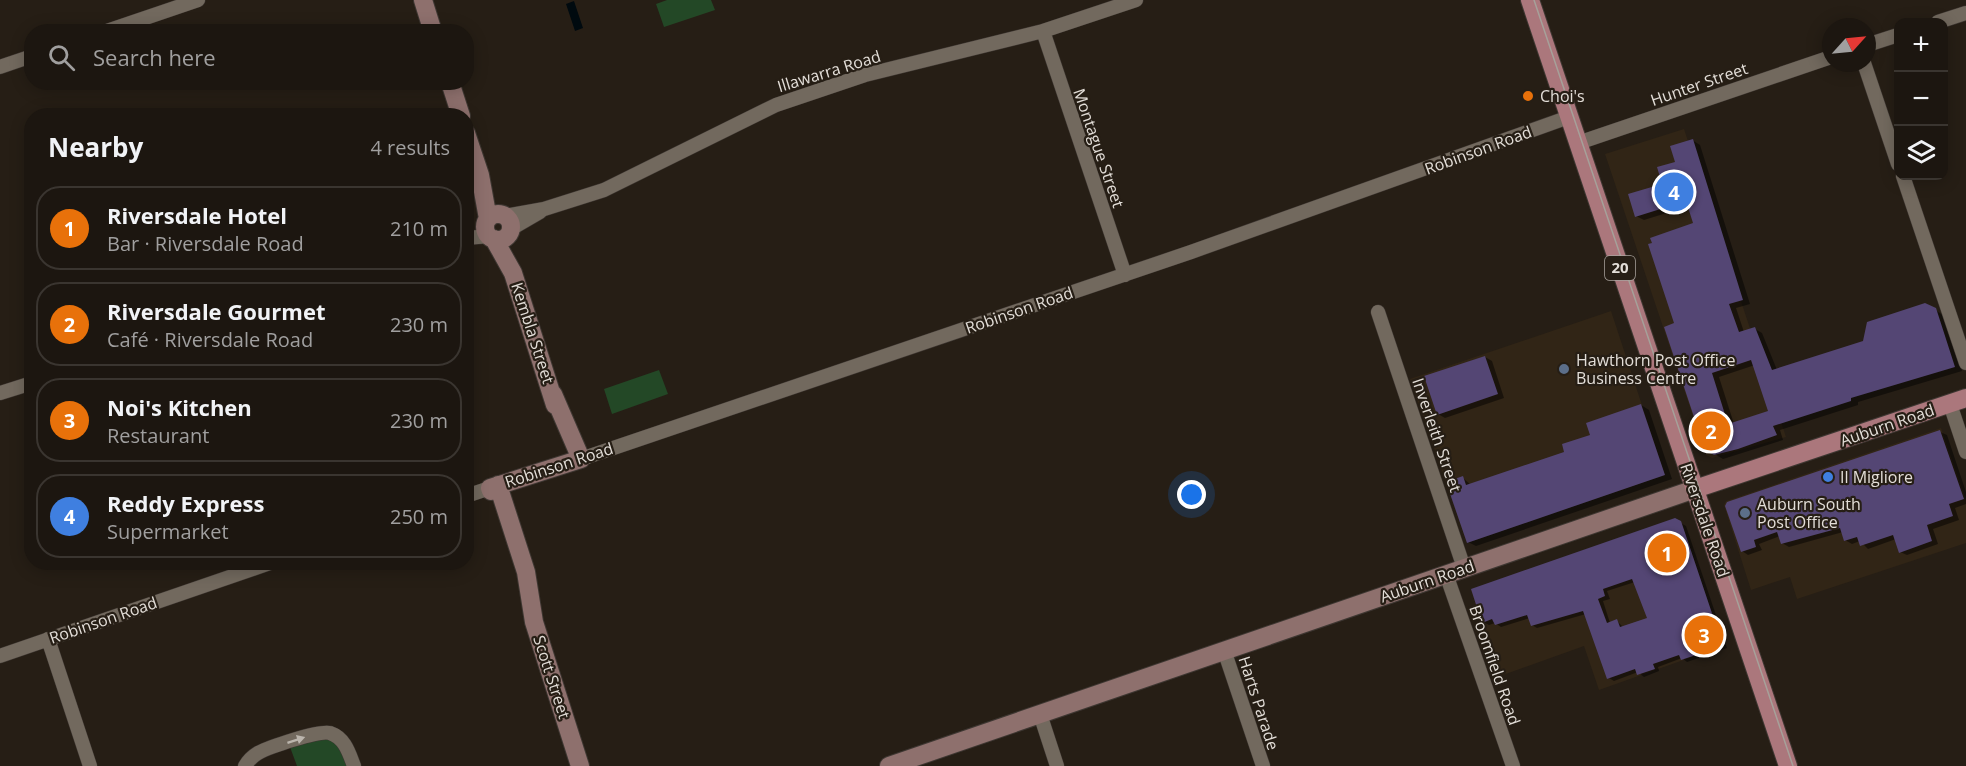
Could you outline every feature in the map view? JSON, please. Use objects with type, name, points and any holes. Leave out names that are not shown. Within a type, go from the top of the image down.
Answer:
[{"type":"main road","points":[[423,0],[430,24]]},
{"type":"main road","name":"Riversdale Road","points":[[1530,0],[1788,766]]},
{"type":"main road","points":[[453,90],[458,108]]},
{"type":"main road","name":"Kembla Street","points":[[474,158],[574,461]]},
{"type":"main road","name":"Auburn Road","points":[[889,766],[1958,401]]},
{"type":"main road","name":"Robinson Road","points":[[494,486],[574,461]]},
{"type":"main road","name":"Scott Street","points":[[494,486],[519,574],[527,588],[534,622],[580,766]]},
{"type":"street","points":[[128,24],[198,0]]},
{"type":"street","name":"Illawarra Road","points":[[474,235],[604,190],[776,105],[865,75],[1043,31],[1136,0]]},
{"type":"street","points":[[1964,0],[1966,5]]},
{"type":"street","points":[[1948,19],[1966,13]]},
{"type":"street","name":"Montague Street","points":[[1043,31],[1125,275]]},
{"type":"street","points":[[1876,42],[1894,37]]},
{"type":"street","points":[[0,67],[24,59]]},
{"type":"street","name":"Hunter Street","points":[[1578,143],[1822,60]]},
{"type":"street","points":[[1867,72],[1894,150]]},
{"type":"street","name":"Robinson Road","points":[[574,461],[1125,275],[1569,117]]},
{"type":"street","points":[[1904,180],[1966,363]]},
{"type":"street","name":"Illawarra Road","points":[[474,231],[497,226]]},
{"type":"street","name":"Inverleith Street","points":[[1378,312],[1464,568]]},
{"type":"street","points":[[0,393],[24,386]]},
{"type":"street","points":[[1958,401],[1966,452]]},
{"type":"street","name":"Robinson Road","points":[[474,493],[494,486]]},
{"type":"street","name":"Robinson Road","points":[[0,656],[250,570]]},
{"type":"street","name":"Broomfield Road","points":[[1446,574],[1512,766]]},
{"type":"street","points":[[48,639],[90,766]]},
{"type":"street","name":"Harts Parade","points":[[1224,650],[1263,766]]},
{"type":"street","points":[[1040,714],[1057,766]]},
{"type":"street","points":[[245,766],[258,753],[319,733],[330,733],[341,740],[348,749],[354,766]]},
{"type":"shaded area","points":[[574,1],[583,28],[575,31],[566,4]]},
{"type":"shaded area","points":[[1684,129],[1786,437],[1712,458],[1706,455],[1605,154]]},
{"type":"shaded area","points":[[1611,311],[1665,475],[1467,543],[1410,379]]},
{"type":"shaded area","points":[[1941,428],[1966,500],[1966,543],[1797,599],[1790,577],[1751,590],[1724,505],[1726,501]]},
{"type":"shaded area","points":[[1681,521],[1723,646],[1599,690],[1584,646],[1500,676],[1471,590]]},
{"type":"green space","points":[[667,0],[711,0],[715,10],[664,27],[656,4]]},
{"type":"green space","points":[[659,370],[668,394],[612,414],[604,389]]},
{"type":"green space","points":[[326,737],[342,747],[350,766],[297,766],[290,747]]},
{"type":"building","points":[[1693,139],[1743,300],[1729,304],[1739,332],[1755,327],[1772,370],[1863,341],[1867,322],[1925,303],[1936,308],[1955,367],[1851,398],[1851,401],[1773,426],[1777,435],[1738,449],[1714,455],[1705,450],[1664,327],[1674,323],[1648,244],[1652,243],[1650,238],[1693,223],[1686,201],[1635,217],[1628,194],[1662,184],[1657,167],[1675,162],[1670,146]],"holes":[[[1751,360],[1768,411],[1728,424],[1712,373]]]},
{"type":"building","points":[[1485,356],[1498,394],[1437,415],[1424,376]]},
{"type":"building","points":[[1641,404],[1665,475],[1467,543],[1446,482],[1463,476],[1466,485],[1564,452],[1562,444],[1590,435],[1586,423]]},
{"type":"building","points":[[1940,430],[1964,499],[1949,504],[1953,516],[1927,525],[1932,541],[1899,553],[1893,535],[1860,546],[1857,537],[1844,541],[1840,528],[1781,544],[1777,532],[1754,540],[1756,547],[1741,552],[1725,506],[1727,502]]},
{"type":"building","points":[[1675,518],[1681,521],[1723,646],[1681,660],[1679,655],[1653,664],[1655,669],[1637,675],[1635,669],[1607,679],[1583,611],[1531,626],[1527,615],[1495,625],[1492,619],[1482,623],[1471,589]],"holes":[[[1632,579],[1647,618],[1620,627],[1617,619],[1607,623],[1598,599],[1605,596],[1603,589]]]},
{"type":"tram line","points":[[1534,0],[1793,766]]},
{"type":"place","name":"Choi's","points":[[1528,96]]},
{"type":"place","name":"Reddy Express","points":[[1674,192]]},
{"type":"place","name":"Hawthorn Post Office Business Centre","points":[[1564,369]]},
{"type":"place","name":"Riversdale Gourmet","points":[[1711,431]]},
{"type":"place","name":"Il Migliore","points":[[1828,477]]},
{"type":"place","name":"Auburn South Post Office","points":[[1745,513]]},
{"type":"place","name":"Riversdale Hotel","points":[[1667,553]]},
{"type":"place","name":"Noi's Kitchen","points":[[1704,635]]}]
